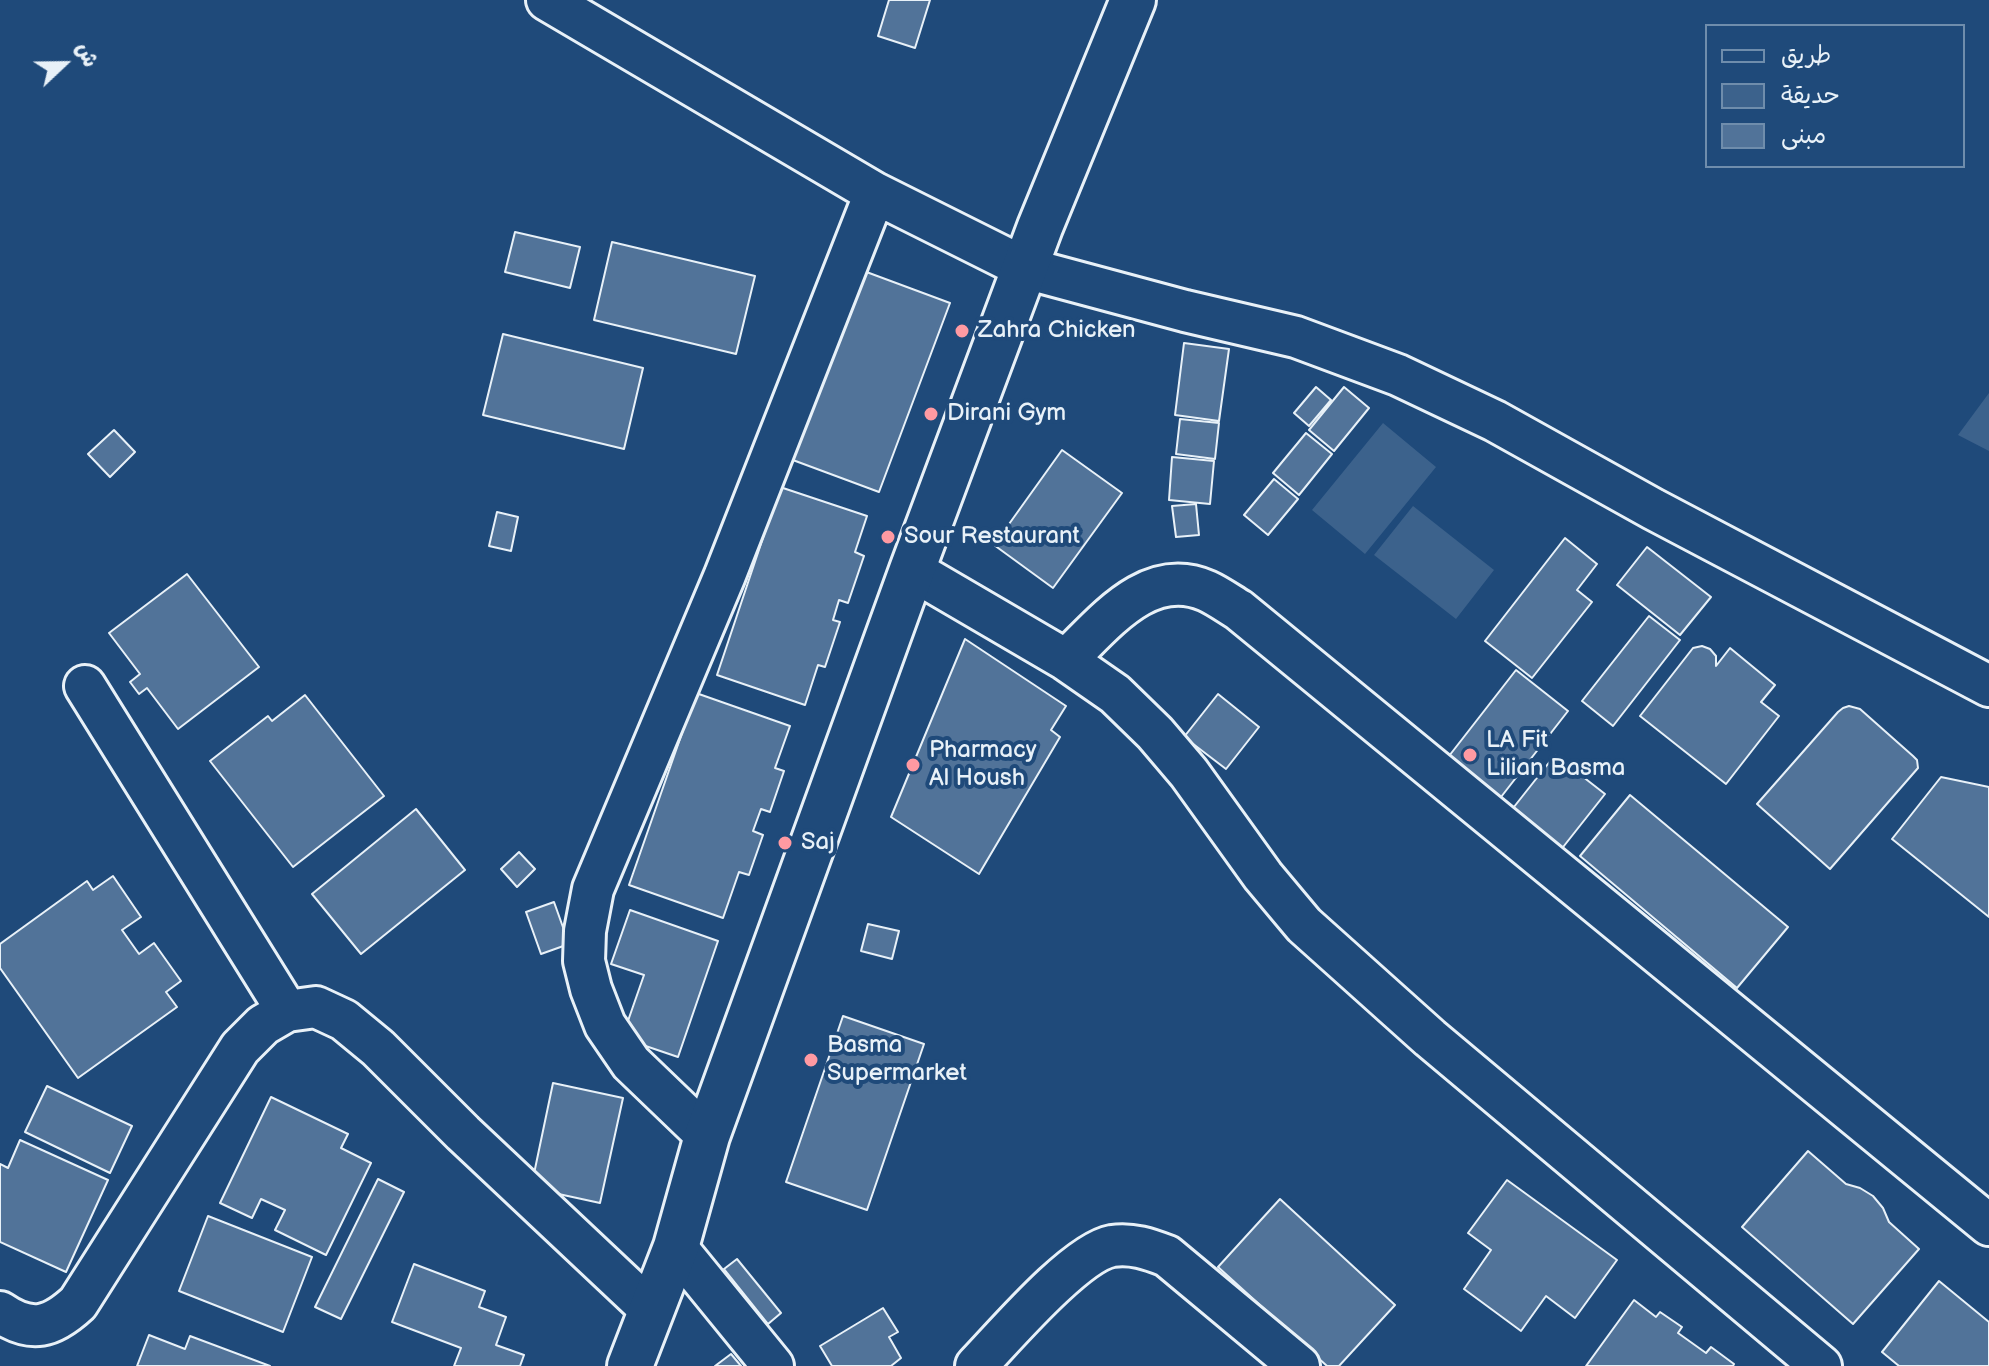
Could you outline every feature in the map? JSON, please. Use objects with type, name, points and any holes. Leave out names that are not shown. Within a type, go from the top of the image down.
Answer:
[{"type":"main road","points":[[630,1366],[676,1247],[707,1136],[1120,7]]},
{"type":"street","points":[[547,0],[875,193],[1025,268],[1296,337],[1398,375],[1495,421],[1653,509],[1989,686]]},
{"type":"street","points":[[707,1136],[631,1063],[605,1025],[584,961],[585,931],[593,889],[725,575],[875,193]]},
{"type":"street","points":[[912,570],[1066,660],[1115,694],[1155,733],[1189,773],[1263,876],[1304,925],[1430,1038],[1821,1366]]},
{"type":"street","points":[[1066,660],[1126,602],[1151,589],[1177,583],[1206,590],[1251,620],[1989,1225]]},
{"type":"street","points":[[85,686],[287,1011]]},
{"type":"street","points":[[0,1312],[11,1320],[37,1327],[60,1319],[78,1303],[240,1048],[263,1025],[287,1011],[316,1007],[344,1020],[378,1048],[463,1133],[651,1310]]},
{"type":"street","points":[[976,1366],[1064,1276],[1085,1259],[1111,1246],[1141,1246],[1167,1256],[1299,1366]]},
{"type":"street","points":[[676,1247],[773,1366]]},
{"type":"green space","points":[[1989,393],[1989,451],[1958,435]]},
{"type":"green space","points":[[1383,423],[1436,467],[1365,554],[1312,510]]},
{"type":"green space","points":[[1413,506],[1494,570],[1456,619],[1374,555]]},
{"type":"building","points":[[889,0],[930,0],[915,48],[878,36]]},
{"type":"building","points":[[515,232],[580,247],[570,288],[505,272]]},
{"type":"building","points":[[612,242],[755,276],[736,354],[594,320]]},
{"type":"building","points":[[853,267],[950,303],[879,492],[782,456]]},
{"type":"building","points":[[503,334],[643,368],[624,449],[483,415]]},
{"type":"building","points":[[1184,343],[1229,349],[1219,421],[1175,415]]},
{"type":"building","points":[[1316,387],[1331,400],[1309,426],[1294,413]]},
{"type":"building","points":[[1344,387],[1369,408],[1334,451],[1309,430]]},
{"type":"building","points":[[1180,419],[1219,423],[1215,459],[1176,454]]},
{"type":"building","points":[[114,430],[135,452],[110,477],[88,454]]},
{"type":"building","points":[[1306,433],[1332,454],[1299,495],[1273,473]]},
{"type":"building","points":[[1062,450],[1122,493],[1053,588],[994,545]]},
{"type":"building","points":[[1172,457],[1214,461],[1210,504],[1169,500]]},
{"type":"building","points":[[1274,479],[1298,499],[1268,535],[1244,515]]},
{"type":"building","points":[[780,487],[867,516],[855,552],[864,556],[848,603],[839,600],[833,620],[840,622],[825,667],[818,665],[805,705],[717,675]]},
{"type":"building","points":[[1196,504],[1199,535],[1176,537],[1172,506]]},
{"type":"building","points":[[497,512],[518,517],[511,551],[489,546]]},
{"type":"building","points":[[1565,538],[1597,564],[1577,590],[1592,602],[1532,678],[1485,641]]},
{"type":"building","points":[[1647,547],[1711,597],[1680,635],[1617,585]]},
{"type":"building","points":[[187,574],[259,667],[178,729],[147,688],[139,694],[130,682],[140,674],[109,633]]},
{"type":"building","points":[[1649,616],[1680,640],[1613,726],[1582,701]]},
{"type":"building","points":[[965,639],[1066,706],[1051,730],[1060,737],[979,874],[891,817]]},
{"type":"building","points":[[1702,646],[1716,656],[1716,666],[1730,648],[1775,685],[1761,702],[1779,716],[1726,784],[1640,716],[1693,648]]},
{"type":"building","points":[[1516,670],[1568,711],[1494,806],[1442,765]]},
{"type":"building","points":[[696,693],[790,726],[775,768],[784,771],[770,812],[761,809],[753,831],[763,835],[749,875],[739,872],[723,918],[629,885]]},
{"type":"building","points":[[1218,694],[1259,727],[1226,769],[1184,737]]},
{"type":"building","points":[[305,695],[384,796],[293,867],[210,761],[268,716],[272,721]]},
{"type":"building","points":[[1849,706],[1860,709],[1913,756],[1918,768],[1830,869],[1757,804],[1838,712]]},
{"type":"building","points":[[1555,755],[1605,794],[1556,856],[1506,817]]},
{"type":"building","points":[[1941,777],[1989,787],[1989,917],[1892,839]]},
{"type":"building","points":[[1630,795],[1788,927],[1737,988],[1580,856]]},
{"type":"building","points":[[416,809],[465,870],[361,954],[312,894]]},
{"type":"building","points":[[519,852],[535,869],[517,887],[501,869]]},
{"type":"building","points":[[113,876],[141,917],[122,930],[139,954],[154,943],[181,981],[166,992],[177,1007],[78,1078],[0,968],[0,944],[87,881],[93,890]]},
{"type":"building","points":[[554,902],[569,944],[541,954],[526,912]]},
{"type":"building","points":[[630,910],[718,941],[678,1057],[622,1038],[644,975],[611,964]]},
{"type":"building","points":[[868,924],[899,931],[892,959],[861,951]]},
{"type":"building","points":[[843,1016],[924,1044],[867,1210],[786,1182]]},
{"type":"building","points":[[553,1083],[623,1098],[600,1203],[531,1188]]},
{"type":"building","points":[[47,1086],[132,1126],[110,1173],[25,1132]]},
{"type":"building","points":[[271,1097],[348,1134],[341,1148],[371,1163],[326,1255],[275,1230],[285,1210],[261,1199],[252,1218],[220,1203]]},
{"type":"building","points":[[20,1140],[108,1180],[66,1272],[0,1242],[0,1164],[8,1168]]},
{"type":"building","points":[[1808,1151],[1846,1184],[1873,1196],[1889,1222],[1919,1249],[1853,1324],[1742,1227]]},
{"type":"building","points":[[378,1179],[404,1192],[341,1319],[315,1307]]},
{"type":"building","points":[[1507,1180],[1617,1260],[1575,1318],[1546,1296],[1521,1331],[1464,1289],[1491,1250],[1468,1233]]},
{"type":"building","points":[[1280,1199],[1395,1305],[1339,1366],[1327,1366],[1218,1267]]},
{"type":"building","points":[[208,1216],[312,1257],[283,1332],[179,1291]]},
{"type":"building","points":[[737,1259],[781,1313],[768,1324],[724,1269]]},
{"type":"building","points":[[414,1264],[485,1291],[479,1307],[506,1317],[496,1345],[524,1355],[520,1366],[454,1366],[461,1348],[392,1322]]},
{"type":"building","points":[[1939,1281],[1989,1322],[1989,1366],[1899,1366],[1882,1352]]},
{"type":"building","points":[[1634,1300],[1656,1317],[1660,1312],[1682,1327],[1678,1333],[1706,1353],[1711,1347],[1733,1366],[1586,1366]]},
{"type":"building","points":[[883,1308],[898,1332],[889,1337],[901,1358],[891,1366],[832,1366],[820,1346]]},
{"type":"building","points":[[149,1335],[185,1349],[190,1336],[270,1366],[137,1366]]},
{"type":"building","points":[[731,1354],[741,1366],[715,1366]]},
{"type":"place","name":"Zahra Chicken","points":[[962,331]]},
{"type":"place","name":"Dirani Gym","points":[[931,414]]},
{"type":"place","name":"Sour Restaurant","points":[[888,537]]},
{"type":"place","name":"LA Fit Lilian Basma","points":[[1470,755]]},
{"type":"place","name":"Pharmacy Al Housh","points":[[913,765]]},
{"type":"place","name":"Saj","points":[[785,843]]},
{"type":"place","name":"Basma Supermarket","points":[[811,1060]]}]
